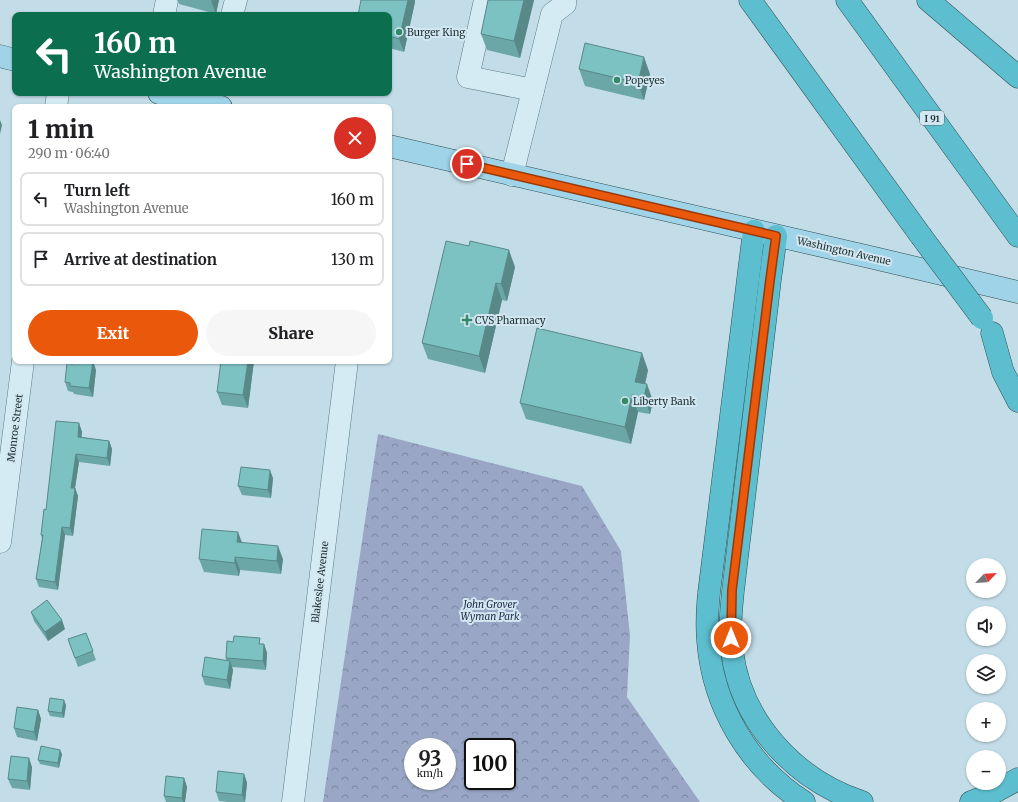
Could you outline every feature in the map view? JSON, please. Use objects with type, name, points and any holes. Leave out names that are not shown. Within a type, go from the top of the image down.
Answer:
[{"type":"highway","points":[[750,0],[1018,369]]},
{"type":"highway","name":"I 91","points":[[846,0],[1018,236]]},
{"type":"highway","points":[[928,0],[1018,78]]},
{"type":"highway","points":[[754,231],[708,603],[708,640],[713,676],[724,708],[744,745],[760,764],[786,789],[804,802]]},
{"type":"highway","points":[[776,236],[732,590],[730,624],[732,652],[740,685],[751,710],[777,747],[800,770],[819,783],[836,792],[862,802]]},
{"type":"highway","points":[[987,326],[1003,372],[1018,401]]},
{"type":"highway","points":[[970,802],[989,795],[1018,779]]},
{"type":"main road","points":[[0,56],[12,59]]},
{"type":"main road","points":[[166,96],[180,102],[212,101]]},
{"type":"main road","name":"Washington Avenue","points":[[392,147],[1018,292]]},
{"type":"street","points":[[165,12],[167,0]]},
{"type":"street","points":[[233,12],[236,0]]},
{"type":"street","points":[[485,0],[468,77],[533,90]]},
{"type":"street","points":[[512,174],[552,14],[564,4],[565,0]]},
{"type":"street","name":"Monroe Street","points":[[0,542],[23,364]]},
{"type":"street","name":"Blakeslee Avenue","points":[[293,802],[347,364]]},
{"type":"green space","name":"John Grover Wyman Park","points":[[378,434],[582,486],[621,551],[630,636],[627,697],[700,802],[323,802]]},
{"type":"building","points":[[361,0],[408,0],[399,39],[392,37],[392,12],[359,12]]},
{"type":"building","points":[[488,0],[524,0],[514,41],[481,34]]},
{"type":"building","points":[[585,43],[644,57],[638,83],[579,69]]},
{"type":"building","name":"CVS Pharmacy","points":[[446,241],[469,246],[470,241],[509,250],[501,284],[496,283],[479,356],[422,343]]},
{"type":"building","points":[[537,328],[642,353],[635,382],[647,384],[644,397],[632,395],[625,427],[520,403]]},
{"type":"building","points":[[67,364],[93,364],[89,388],[70,386],[70,383],[65,382]]},
{"type":"building","points":[[221,364],[248,364],[243,395],[217,392]]},
{"type":"building","points":[[56,421],[79,423],[78,437],[109,441],[107,458],[76,454],[71,488],[75,488],[70,528],[62,527],[55,582],[36,579],[43,535],[41,535],[44,509],[46,510]]},
{"type":"building","points":[[241,467],[270,470],[268,490],[238,486]]},
{"type":"building","points":[[202,529],[238,532],[237,542],[278,546],[277,561],[235,557],[235,563],[199,559]]},
{"type":"building","points":[[47,600],[62,620],[45,632],[31,612]]},
{"type":"building","points":[[86,633],[93,651],[75,658],[68,639]]},
{"type":"building","points":[[234,636],[260,638],[259,644],[264,644],[263,661],[226,658],[227,641],[233,642]]},
{"type":"building","points":[[205,657],[230,661],[227,680],[202,676]]},
{"type":"building","points":[[50,698],[64,700],[62,713],[48,711]]},
{"type":"building","points":[[17,707],[38,710],[34,732],[14,728]]},
{"type":"building","points":[[41,746],[60,750],[58,763],[38,760]]},
{"type":"building","points":[[11,756],[29,758],[27,781],[8,779]]},
{"type":"building","points":[[218,771],[244,774],[242,795],[216,792]]},
{"type":"building","points":[[166,776],[184,778],[182,798],[164,796]]},
{"type":"place","name":"Burger King","points":[[399,32]]},
{"type":"place","name":"Popeyes","points":[[617,80]]},
{"type":"place","name":"CVS Pharmacy","points":[[467,320]]},
{"type":"place","name":"Liberty Bank","points":[[625,401]]},
{"type":"route","points":[[467,164],[776,236],[732,590],[730,624],[731,638]]}]
